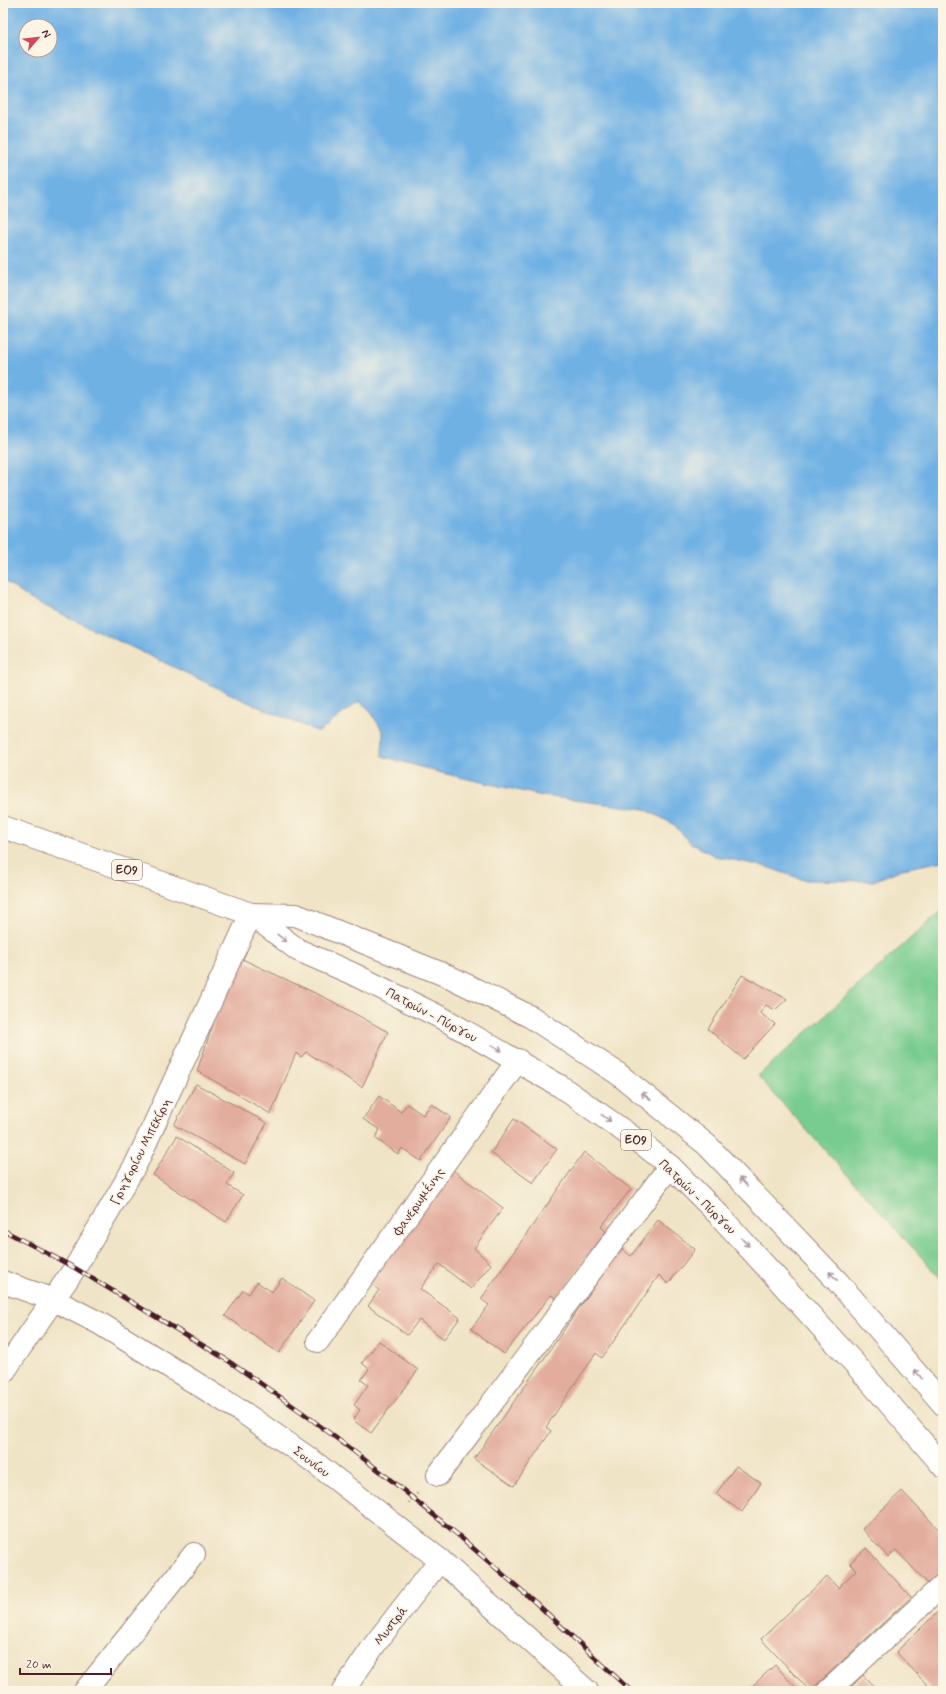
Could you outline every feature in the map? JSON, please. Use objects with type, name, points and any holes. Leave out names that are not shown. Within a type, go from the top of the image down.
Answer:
[{"type":"street","name":"Πατρών - Πύργου","points":[[3,826],[251,914],[298,950],[406,999],[518,1060],[560,1086],[670,1166],[770,1269],[943,1466]]},
{"type":"street","name":"Πατρών - Πύργου","points":[[251,914],[296,914],[450,977],[531,1017],[617,1073],[706,1145],[838,1282],[943,1404]]},
{"type":"street","name":"Γρηγορίου Μπεκίρη","points":[[3,1373],[54,1300],[86,1250],[139,1158],[251,914]]},
{"type":"street","name":"Φανερωμένης","points":[[318,1342],[518,1060]]},
{"type":"street","points":[[438,1475],[670,1166]]},
{"type":"street","name":"Σουνίου","points":[[3,1282],[54,1300],[99,1323],[244,1413],[310,1459],[440,1560],[587,1691]]},
{"type":"street","points":[[85,1691],[194,1554]]},
{"type":"street","name":"Μυστρά","points":[[343,1691],[375,1644],[440,1560]]},
{"type":"street","points":[[828,1691],[943,1585]]},
{"type":"path","points":[[398,1527],[412,1498],[438,1475]]},
{"type":"green space","points":[[943,909],[943,1281],[758,1076]]},
{"type":"water","points":[[3,3],[943,3],[943,861],[902,869],[873,881],[804,880],[767,867],[715,856],[691,843],[673,824],[645,809],[543,796],[442,773],[382,756],[383,732],[369,709],[359,701],[319,732],[254,705],[30,599],[3,580]]},
{"type":"building","points":[[242,959],[330,1000],[388,1032],[362,1087],[306,1052],[301,1057],[296,1053],[271,1114],[197,1071],[221,1002]]},
{"type":"building","points":[[742,975],[787,999],[775,1010],[766,1005],[760,1013],[775,1024],[743,1059],[708,1029]]},
{"type":"building","points":[[196,1084],[267,1123],[245,1164],[174,1125]]},
{"type":"building","points":[[379,1096],[401,1112],[407,1104],[423,1115],[431,1104],[451,1117],[421,1161],[402,1148],[398,1154],[375,1138],[380,1130],[363,1119]]},
{"type":"building","points":[[514,1119],[557,1149],[533,1183],[491,1153]]},
{"type":"building","points":[[177,1136],[234,1173],[227,1185],[243,1195],[226,1222],[153,1175]]},
{"type":"building","points":[[584,1152],[631,1189],[601,1227],[606,1231],[557,1299],[551,1295],[504,1354],[471,1329],[489,1305],[481,1299]]},
{"type":"building","points":[[453,1170],[503,1208],[474,1248],[491,1264],[471,1289],[439,1264],[420,1289],[460,1318],[444,1339],[419,1320],[407,1335],[368,1306],[379,1290],[369,1282]]},
{"type":"building","points":[[658,1220],[695,1249],[668,1284],[659,1275],[602,1358],[596,1353],[546,1427],[551,1431],[514,1486],[474,1459],[621,1248],[631,1256]]},
{"type":"building","points":[[282,1278],[314,1301],[279,1353],[225,1316],[243,1290],[249,1294],[257,1282],[272,1292]]},
{"type":"building","points":[[379,1341],[418,1370],[371,1433],[353,1420],[360,1410],[354,1405],[368,1385],[361,1380],[369,1369],[362,1363]]},
{"type":"building","points":[[736,1466],[761,1483],[742,1512],[716,1494]]},
{"type":"building","points":[[902,1491],[943,1534],[943,1572],[929,1585],[896,1550],[888,1557],[862,1529]]},
{"type":"building","points":[[866,1548],[911,1597],[810,1691],[761,1639],[827,1576],[838,1588],[856,1570],[850,1563]]},
{"type":"building","points":[[943,1607],[943,1691],[933,1691],[896,1652]]},
{"type":"building","points":[[775,1665],[799,1691],[747,1691]]},
{"type":"building","points":[[863,1675],[878,1691],[847,1691]]},
{"type":"railway","points":[[3,1230],[75,1268],[227,1360],[303,1413],[381,1472],[458,1535],[536,1603],[631,1691]]}]
